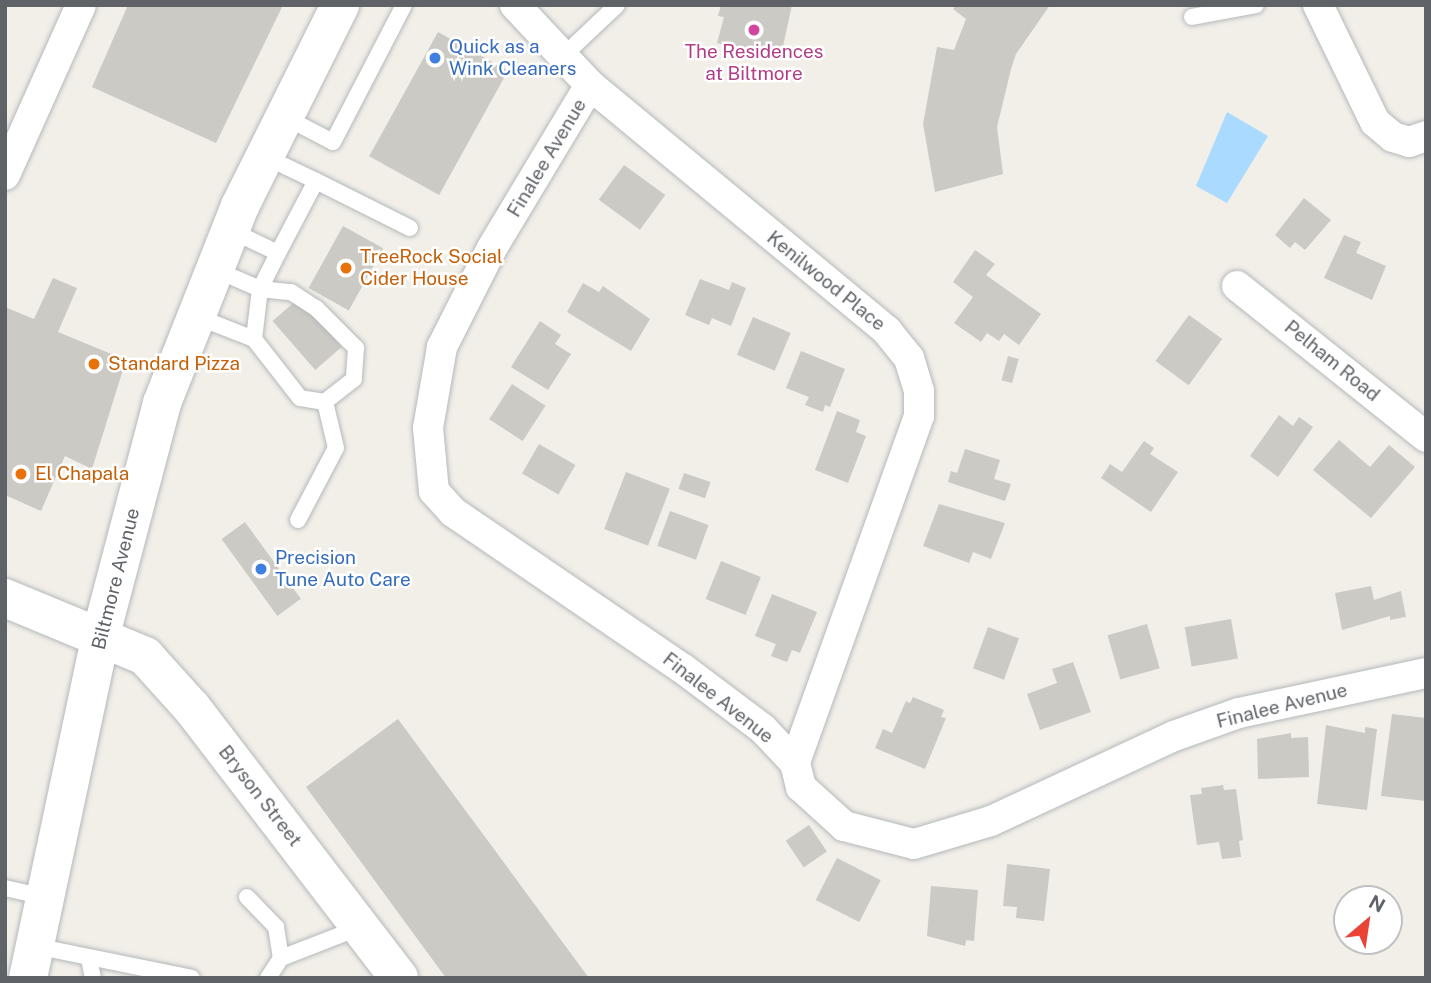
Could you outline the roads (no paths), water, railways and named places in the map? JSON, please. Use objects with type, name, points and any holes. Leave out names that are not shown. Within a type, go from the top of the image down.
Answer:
[{"type":"main road","name":"Biltmore Avenue","points":[[31,962],[100,638],[162,403],[230,230],[283,116],[340,5]]},
{"type":"main road","name":"Bryson Street","points":[[5,598],[145,656],[192,708],[362,926],[399,978]]},
{"type":"street","points":[[5,175],[81,5]]},
{"type":"street","name":"Kenilwood Place","points":[[515,5],[561,58],[590,85],[887,331],[912,369],[919,391],[919,415],[795,763]]},
{"type":"street","points":[[1318,5],[1375,122],[1393,137],[1409,142],[1426,136]]},
{"type":"street","name":"Finalee Avenue","points":[[590,85],[491,250],[442,347],[428,428],[435,491],[453,512],[682,668],[763,729],[795,763],[801,787],[844,825],[914,844],[991,821],[1174,736],[1239,713],[1426,673]]},
{"type":"street","name":"Pelham Road","points":[[1237,286],[1426,437]]},
{"type":"lane","points":[[283,116],[333,142],[404,5]]},
{"type":"lane","points":[[561,58],[617,5]]},
{"type":"lane","points":[[1192,17],[1256,5]]},
{"type":"lane","points":[[264,156],[410,228]]},
{"type":"lane","points":[[254,339],[260,289],[316,181]]},
{"type":"lane","points":[[230,230],[278,253]]},
{"type":"lane","points":[[195,316],[254,339],[300,398],[325,402],[354,379],[356,348],[316,308],[290,292],[260,289],[214,269]]},
{"type":"lane","points":[[298,520],[336,448],[325,402]]},
{"type":"lane","points":[[5,888],[45,897]]},
{"type":"lane","points":[[247,897],[276,927],[281,958]]},
{"type":"lane","points":[[268,978],[281,958],[362,926]]},
{"type":"lane","points":[[31,962],[89,958],[192,978]]},
{"type":"lane","points":[[89,958],[93,978]]},
{"type":"water","points":[[1227,112],[1268,136],[1227,203],[1196,186]]},
{"type":"place","name":"The Residences at Biltmore","points":[[754,30]]},
{"type":"place","name":"Quick as a Wink Cleaners","points":[[435,58]]},
{"type":"place","name":"TreeRock Social Cider House","points":[[346,268]]},
{"type":"place","name":"Standard Pizza","points":[[94,364]]},
{"type":"place","name":"El Chapala","points":[[21,474]]},
{"type":"place","name":"Precision Tune Auto Care","points":[[261,569]]}]
